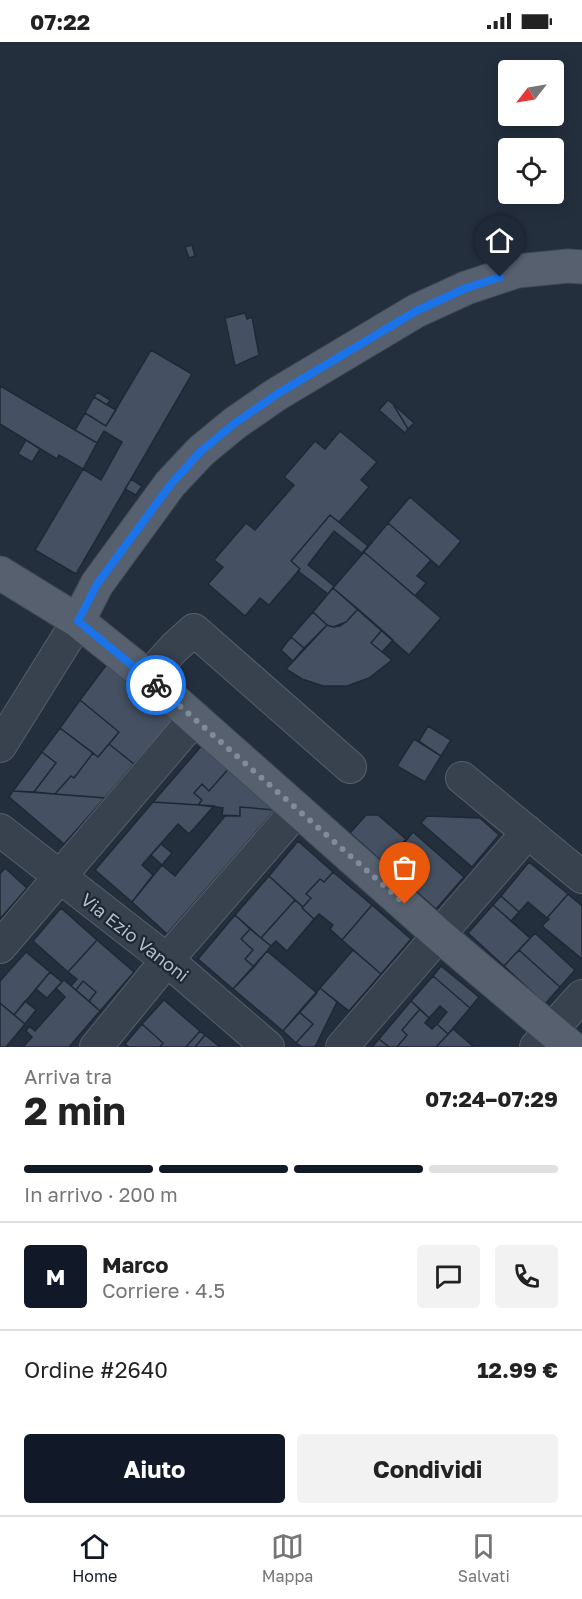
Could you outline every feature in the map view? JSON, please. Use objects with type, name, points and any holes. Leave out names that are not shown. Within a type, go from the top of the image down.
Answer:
[{"type":"main road","points":[[78,621],[97,584],[171,484],[201,451],[235,423],[277,394],[416,311],[466,288],[517,271],[568,266],[582,267]]},
{"type":"main road","points":[[0,573],[78,621],[148,678],[440,936],[553,1041]]},
{"type":"street","points":[[0,746],[78,621]]},
{"type":"street","points":[[148,678],[174,648],[194,630],[350,767]]},
{"type":"street","points":[[0,947],[195,718]]},
{"type":"street","points":[[462,778],[582,877]]},
{"type":"street","points":[[96,1047],[167,960],[297,810]]},
{"type":"street","name":"Via Ezio Vanoni","points":[[0,830],[167,960],[268,1047]]},
{"type":"street","points":[[342,1047],[528,832]]},
{"type":"street","points":[[553,1041],[582,996]]},
{"type":"building","points":[[192,245],[195,256],[189,258],[185,247]]},
{"type":"building","points":[[245,313],[247,319],[252,317],[259,355],[235,366],[225,318]]},
{"type":"building","points":[[151,350],[192,374],[76,574],[35,550],[83,469],[101,480],[122,442],[104,431],[97,443],[75,430],[85,413],[106,426]]},
{"type":"building","points":[[0,386],[97,443],[83,469],[59,455],[57,459],[0,424]]},
{"type":"building","points":[[97,392],[110,400],[107,405],[94,397]]},
{"type":"building","points":[[94,397],[116,410],[106,426],[85,413]]},
{"type":"building","points":[[388,400],[393,404],[408,429],[405,433],[379,410]]},
{"type":"building","points":[[393,404],[414,423],[408,429]]},
{"type":"building","points":[[340,431],[377,462],[361,480],[369,487],[339,522],[330,515],[291,561],[300,569],[269,605],[260,598],[245,616],[208,584],[223,567],[214,560],[246,523],[255,530],[294,485],[284,477],[315,441],[325,449]]},
{"type":"building","points":[[26,440],[40,449],[32,462],[18,454]]},
{"type":"building","points":[[131,479],[142,486],[136,495],[125,489]]},
{"type":"building","points":[[410,497],[461,541],[439,567],[388,523]]},
{"type":"building","points":[[330,515],[368,546],[362,553],[334,531],[308,565],[334,586],[328,594],[298,571],[300,569],[291,561]]},
{"type":"building","points":[[388,523],[431,560],[417,576],[426,583],[415,596],[364,552]]},
{"type":"building","points":[[364,552],[441,618],[409,655],[333,588]]},
{"type":"building","points":[[333,588],[358,609],[346,622],[333,627],[327,625],[313,612]]},
{"type":"building","points":[[358,609],[382,630],[371,643],[392,660],[369,678],[347,686],[323,686],[302,679],[286,669],[327,625],[340,626]]},
{"type":"building","points":[[313,612],[327,625],[304,648],[291,637]]},
{"type":"building","points":[[382,630],[393,640],[382,652],[371,643]]},
{"type":"building","points":[[291,637],[304,648],[293,661],[281,650]]},
{"type":"building","points":[[110,660],[175,718],[134,764],[109,744],[119,732],[80,700]]},
{"type":"building","points":[[80,700],[119,732],[98,757],[60,728]]},
{"type":"building","points":[[428,726],[451,740],[441,756],[419,741]]},
{"type":"building","points":[[60,728],[93,753],[74,778],[71,776],[55,794],[34,792],[56,763],[42,752]]},
{"type":"building","points":[[414,739],[441,756],[425,782],[397,766]]},
{"type":"building","points":[[204,743],[231,766],[209,791],[202,784],[194,793],[202,800],[198,805],[153,802]]},
{"type":"building","points":[[109,744],[134,764],[105,798],[55,794],[71,776],[74,778],[93,753],[98,757]]},
{"type":"building","points":[[42,752],[56,763],[34,792],[13,791]]},
{"type":"building","points":[[231,766],[275,810],[240,807],[240,816],[222,815],[223,808],[198,805],[202,800],[194,793],[202,784],[209,791]]},
{"type":"building","points":[[13,791],[105,798],[64,844],[9,797]]},
{"type":"building","points":[[153,802],[214,806],[189,834],[178,824],[142,865],[153,875],[132,902],[95,870]]},
{"type":"building","points":[[240,807],[275,810],[167,934],[132,902],[162,865],[175,876],[225,816],[240,816]]},
{"type":"building","points":[[366,815],[378,815],[406,839],[386,865],[350,833]]},
{"type":"building","points":[[427,816],[480,818],[499,835],[472,867],[421,823]]},
{"type":"building","points":[[413,832],[464,877],[436,909],[386,865]]},
{"type":"building","points":[[298,841],[333,872],[324,882],[320,879],[306,894],[311,898],[303,907],[269,876]]},
{"type":"building","points":[[161,844],[172,853],[162,865],[151,855]]},
{"type":"building","points":[[529,862],[568,894],[547,918],[528,902],[519,912],[501,896]]},
{"type":"building","points":[[5,868],[27,888],[0,919],[0,874]]},
{"type":"building","points":[[333,872],[372,905],[342,940],[330,929],[333,925],[319,914],[314,919],[302,908],[311,898],[306,894],[320,879],[324,882]]},
{"type":"building","points":[[269,876],[295,900],[261,938],[235,915]]},
{"type":"building","points":[[568,894],[582,906],[582,959],[542,926]]},
{"type":"building","points":[[501,896],[519,912],[511,921],[493,905]]},
{"type":"building","points":[[295,900],[314,919],[287,951],[276,941],[271,946],[261,938]]},
{"type":"building","points":[[372,905],[411,939],[381,974],[342,940]]},
{"type":"building","points":[[493,905],[530,938],[504,966],[468,933]]},
{"type":"building","points":[[61,908],[97,940],[68,972],[33,941]]},
{"type":"building","points":[[235,915],[250,929],[241,939],[253,950],[245,959],[254,967],[233,989],[198,959]]},
{"type":"building","points":[[250,929],[271,946],[254,967],[245,959],[253,950],[241,939]]},
{"type":"building","points":[[535,933],[575,970],[560,987],[519,950]]},
{"type":"building","points":[[97,940],[134,972],[100,1011],[89,1001],[96,992],[83,981],[76,990],[71,986],[77,979],[68,972]]},
{"type":"building","points":[[353,950],[381,974],[349,1011],[320,988]]},
{"type":"building","points":[[519,950],[560,987],[545,1004],[504,966]]},
{"type":"building","points":[[267,951],[317,993],[283,1031],[233,989]]},
{"type":"building","points":[[26,952],[50,972],[14,1015],[0,1003],[0,981]]},
{"type":"building","points":[[441,966],[479,997],[470,1008],[433,976]]},
{"type":"building","points":[[50,972],[62,982],[47,998],[36,989]]},
{"type":"building","points":[[433,976],[470,1008],[448,1034],[437,1024],[447,1012],[440,1006],[429,1018],[411,1001]]},
{"type":"building","points":[[64,980],[100,1011],[69,1047],[23,1047],[32,1037],[26,1031],[29,1026],[35,1031],[65,997],[56,988]]},
{"type":"building","points":[[83,981],[96,992],[89,1001],[76,990]]},
{"type":"building","points":[[320,988],[337,1002],[315,1047],[302,1047],[296,1043],[313,1024],[299,1012]]},
{"type":"building","points":[[164,1000],[200,1031],[186,1047],[160,1047],[163,1043],[142,1024]]},
{"type":"building","points":[[25,1001],[36,1010],[25,1024],[14,1015]]},
{"type":"building","points":[[411,1001],[420,1009],[402,1030],[407,1035],[397,1047],[389,1047],[379,1039]]},
{"type":"building","points":[[0,1003],[25,1024],[6,1047],[0,1047]]},
{"type":"building","points":[[420,1009],[429,1018],[425,1023],[432,1029],[437,1024],[448,1034],[436,1047],[397,1047],[407,1035],[402,1030]]},
{"type":"building","points":[[299,1012],[313,1024],[296,1043],[283,1031]]},
{"type":"building","points":[[142,1024],[163,1043],[160,1047],[129,1047],[125,1044]]},
{"type":"building","points":[[453,1029],[474,1047],[436,1047]]},
{"type":"building","points":[[200,1031],[205,1035],[195,1047],[186,1047]]},
{"type":"building","points":[[205,1035],[220,1047],[195,1047]]},
{"type":"building","points":[[379,1039],[389,1047],[372,1047]]},
{"type":"way so far","points":[[156,685],[405,904]]},
{"type":"route","points":[[156,685],[78,621],[97,584],[171,484],[201,451],[235,423],[277,394],[416,311],[466,288],[500,277]]}]
